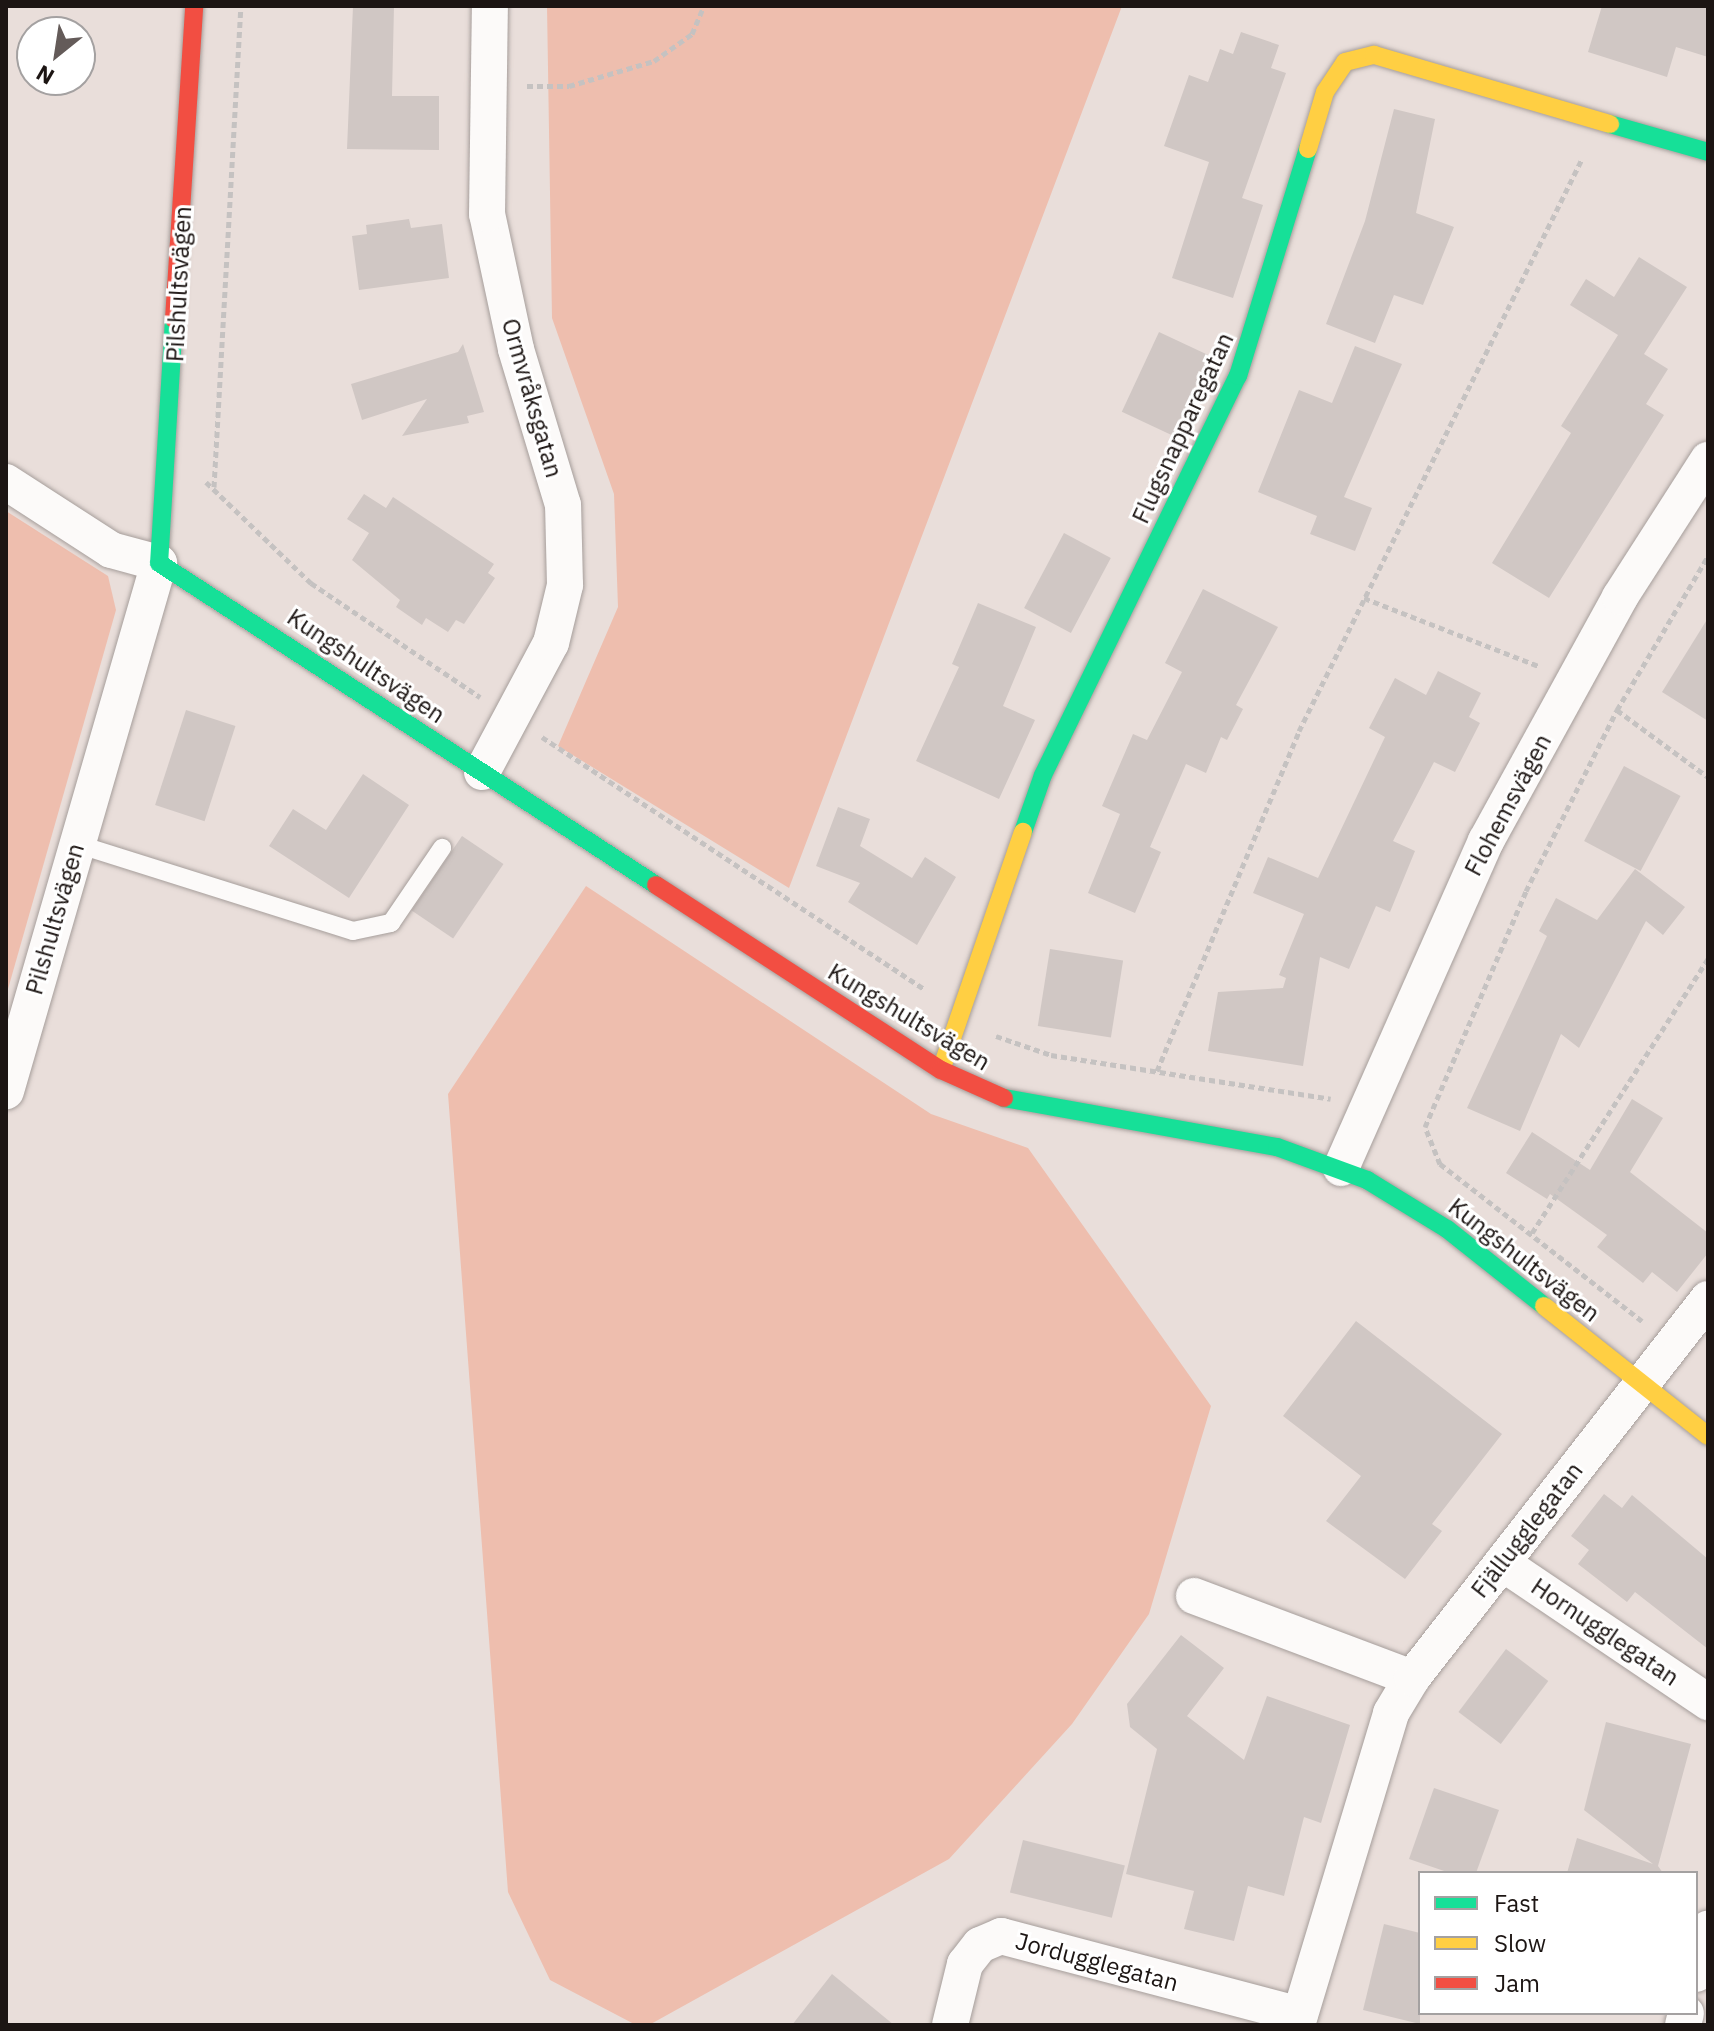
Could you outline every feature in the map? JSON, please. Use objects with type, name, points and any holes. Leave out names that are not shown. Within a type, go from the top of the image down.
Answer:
[{"type":"street","name":"Pilshultsvägen","points":[[6,1091],[159,563],[194,6]]},
{"type":"street","name":"Ormvråksgatan","points":[[482,772],[551,643],[565,585],[563,505],[516,349],[487,214],[490,6]]},
{"type":"street","name":"Flugsnapparegatan","points":[[941,1070],[1043,775],[1238,376],[1325,92],[1345,62],[1374,55],[1708,152]]},
{"type":"street","name":"Flohemsvägen","points":[[1341,1168],[1486,841],[1574,680],[1708,460]]},
{"type":"street","points":[[6,482],[111,550],[159,563]]},
{"type":"street","name":"Kungshultsvägen","points":[[159,563],[941,1070],[1020,1105],[1277,1147],[1341,1168],[1447,1229],[1708,1436]]},
{"type":"street","name":"Fjällugglegatan","points":[[1298,2020],[1374,1764],[1412,1678],[1708,1299]]},
{"type":"street","name":"Hornugglegatan","points":[[1502,1563],[1708,1702]]},
{"type":"street","points":[[1194,1596],[1412,1678]]},
{"type":"street","points":[[1698,1966],[1708,1929]]},
{"type":"street","name":"Jordugglegatan","points":[[950,2025],[965,1964],[980,1945],[1001,1936],[1298,2020]]},
{"type":"lane","points":[[77,844],[353,931],[391,923],[442,848]]},
{"type":"path","points":[[241,6],[214,487],[311,583],[960,1014],[1023,1048],[1312,1094],[1365,1112]]},
{"type":"path","points":[[526,86],[569,86],[654,61],[692,34],[704,6]]},
{"type":"path","points":[[1157,1071],[1216,916],[1364,598],[1600,121]]},
{"type":"path","points":[[1672,1346],[1532,1233],[1440,1164],[1425,1127],[1526,891],[1617,710],[1708,556]]},
{"type":"path","points":[[1364,598],[1574,680]]},
{"type":"path","points":[[1617,710],[1708,777]]},
{"type":"path","points":[[1532,1233],[1708,959]]},
{"type":"shaded area","points":[[547,6],[1122,6],[789,888],[558,746],[618,607],[614,494],[552,318]]},
{"type":"shaded area","points":[[6,511],[108,576],[116,610],[6,996]]},
{"type":"shaded area","points":[[586,886],[931,1114],[1028,1148],[1211,1406],[1149,1614],[1072,1724],[949,1859],[649,2025],[636,2025],[550,1980],[508,1892],[448,1094]]},
{"type":"building","points":[[353,6],[394,6],[392,96],[439,96],[439,150],[347,149]]},
{"type":"building","points":[[1602,6],[1708,6],[1708,57],[1676,47],[1667,77],[1588,52]]},
{"type":"building","points":[[1241,32],[1279,45],[1271,68],[1286,73],[1242,198],[1263,205],[1233,298],[1172,278],[1209,162],[1164,146],[1189,75],[1208,82],[1220,49],[1233,54]]},
{"type":"building","points":[[1394,109],[1435,119],[1416,213],[1454,227],[1423,305],[1394,295],[1375,343],[1326,324],[1365,221]]},
{"type":"building","points":[[409,219],[411,228],[442,224],[449,278],[359,290],[352,236],[367,234],[366,225]]},
{"type":"building","points":[[1639,257],[1687,287],[1644,354],[1668,369],[1646,404],[1664,415],[1549,598],[1492,563],[1571,433],[1561,426],[1618,335],[1570,305],[1586,279],[1614,297]]},
{"type":"building","points":[[1159,332],[1210,356],[1173,435],[1122,412]]},
{"type":"building","points":[[463,344],[484,412],[467,416],[469,423],[402,436],[427,399],[362,420],[351,384],[458,352]]},
{"type":"building","points":[[1355,346],[1402,364],[1344,497],[1372,508],[1355,551],[1310,534],[1317,516],[1258,492],[1299,390],[1332,403]]},
{"type":"building","points":[[364,494],[386,508],[393,497],[494,564],[488,573],[495,578],[464,624],[456,620],[448,632],[426,618],[422,625],[396,607],[400,600],[352,560],[369,533],[347,519]]},
{"type":"building","points":[[1064,533],[1111,558],[1071,633],[1024,608]]},
{"type":"building","points":[[1203,589],[1278,627],[1236,705],[1243,709],[1227,740],[1221,737],[1206,773],[1186,764],[1150,847],[1161,852],[1135,913],[1088,893],[1120,814],[1102,806],[1133,734],[1147,740],[1182,672],[1165,663]]},
{"type":"building","points":[[978,603],[1036,627],[1003,706],[1035,720],[999,799],[916,761],[959,667],[952,664]]},
{"type":"building","points":[[1708,618],[1708,721],[1662,692]]},
{"type":"building","points":[[1438,671],[1481,693],[1469,717],[1480,723],[1455,772],[1434,762],[1393,841],[1415,851],[1390,912],[1376,906],[1349,969],[1320,957],[1303,1066],[1208,1051],[1218,992],[1283,988],[1286,978],[1279,975],[1304,914],[1253,893],[1268,857],[1318,878],[1385,737],[1369,728],[1395,678],[1426,695]]},
{"type":"building","points":[[186,710],[235,726],[205,821],[155,805]]},
{"type":"building","points":[[1624,766],[1681,796],[1641,871],[1584,841]]},
{"type":"building","points":[[363,774],[409,805],[349,898],[269,846],[293,809],[326,830]]},
{"type":"building","points":[[838,807],[870,819],[860,846],[912,878],[925,857],[956,877],[917,945],[848,902],[860,883],[816,866]]},
{"type":"building","points":[[462,836],[503,864],[453,939],[412,911]]},
{"type":"building","points":[[1635,869],[1685,907],[1663,935],[1646,921],[1579,1048],[1561,1034],[1520,1131],[1467,1108],[1547,936],[1539,931],[1556,898],[1597,920]]},
{"type":"building","points":[[1050,949],[1123,961],[1111,1038],[1038,1026]]},
{"type":"building","points":[[1632,1099],[1663,1118],[1630,1172],[1708,1233],[1708,1253],[1677,1292],[1652,1272],[1643,1283],[1597,1247],[1607,1235],[1550,1194],[1547,1199],[1506,1173],[1532,1132],[1590,1170]]},
{"type":"building","points":[[1356,1321],[1502,1434],[1432,1524],[1442,1531],[1405,1579],[1326,1521],[1361,1476],[1283,1416]]},
{"type":"building","points":[[1604,1494],[1622,1508],[1632,1495],[1708,1559],[1708,1649],[1635,1592],[1627,1602],[1578,1564],[1589,1550],[1571,1536]]},
{"type":"building","points":[[1181,1635],[1224,1668],[1187,1716],[1244,1760],[1267,1696],[1350,1725],[1321,1823],[1304,1817],[1284,1896],[1248,1886],[1234,1941],[1184,1929],[1194,1891],[1126,1874],[1157,1749],[1130,1727],[1127,1704]]},
{"type":"building","points":[[1506,1649],[1548,1681],[1501,1744],[1458,1712]]},
{"type":"building","points":[[1606,1722],[1691,1744],[1658,1866],[1662,1871],[1568,1871],[1577,1838],[1653,1864],[1584,1810]]},
{"type":"building","points":[[1434,1788],[1499,1810],[1477,1871],[1444,1871],[1409,1859]]},
{"type":"building","points":[[1023,1840],[1125,1865],[1112,1918],[1010,1892]]},
{"type":"building","points":[[1384,1924],[1418,1932],[1420,2024],[1363,2010]]},
{"type":"building","points":[[832,1974],[894,2025],[792,2025]]},
{"type":"traffic: fast","points":[[1610,124],[1708,152]]},
{"type":"traffic: fast","points":[[1023,832],[1043,775],[1238,376],[1308,149]]},
{"type":"traffic: fast","points":[[174,319],[159,563],[656,885]]},
{"type":"traffic: fast","points":[[1004,1098],[1277,1147],[1367,1180],[1447,1229],[1544,1306]]},
{"type":"traffic: slow","points":[[1308,149],[1325,92],[1345,62],[1374,55],[1610,124]]},
{"type":"traffic: slow","points":[[941,1070],[1023,832]]},
{"type":"traffic: slow","points":[[1544,1306],[1708,1436]]},
{"type":"traffic: jam","points":[[174,319],[194,6]]},
{"type":"traffic: jam","points":[[656,885],[941,1070],[1004,1098]]}]
